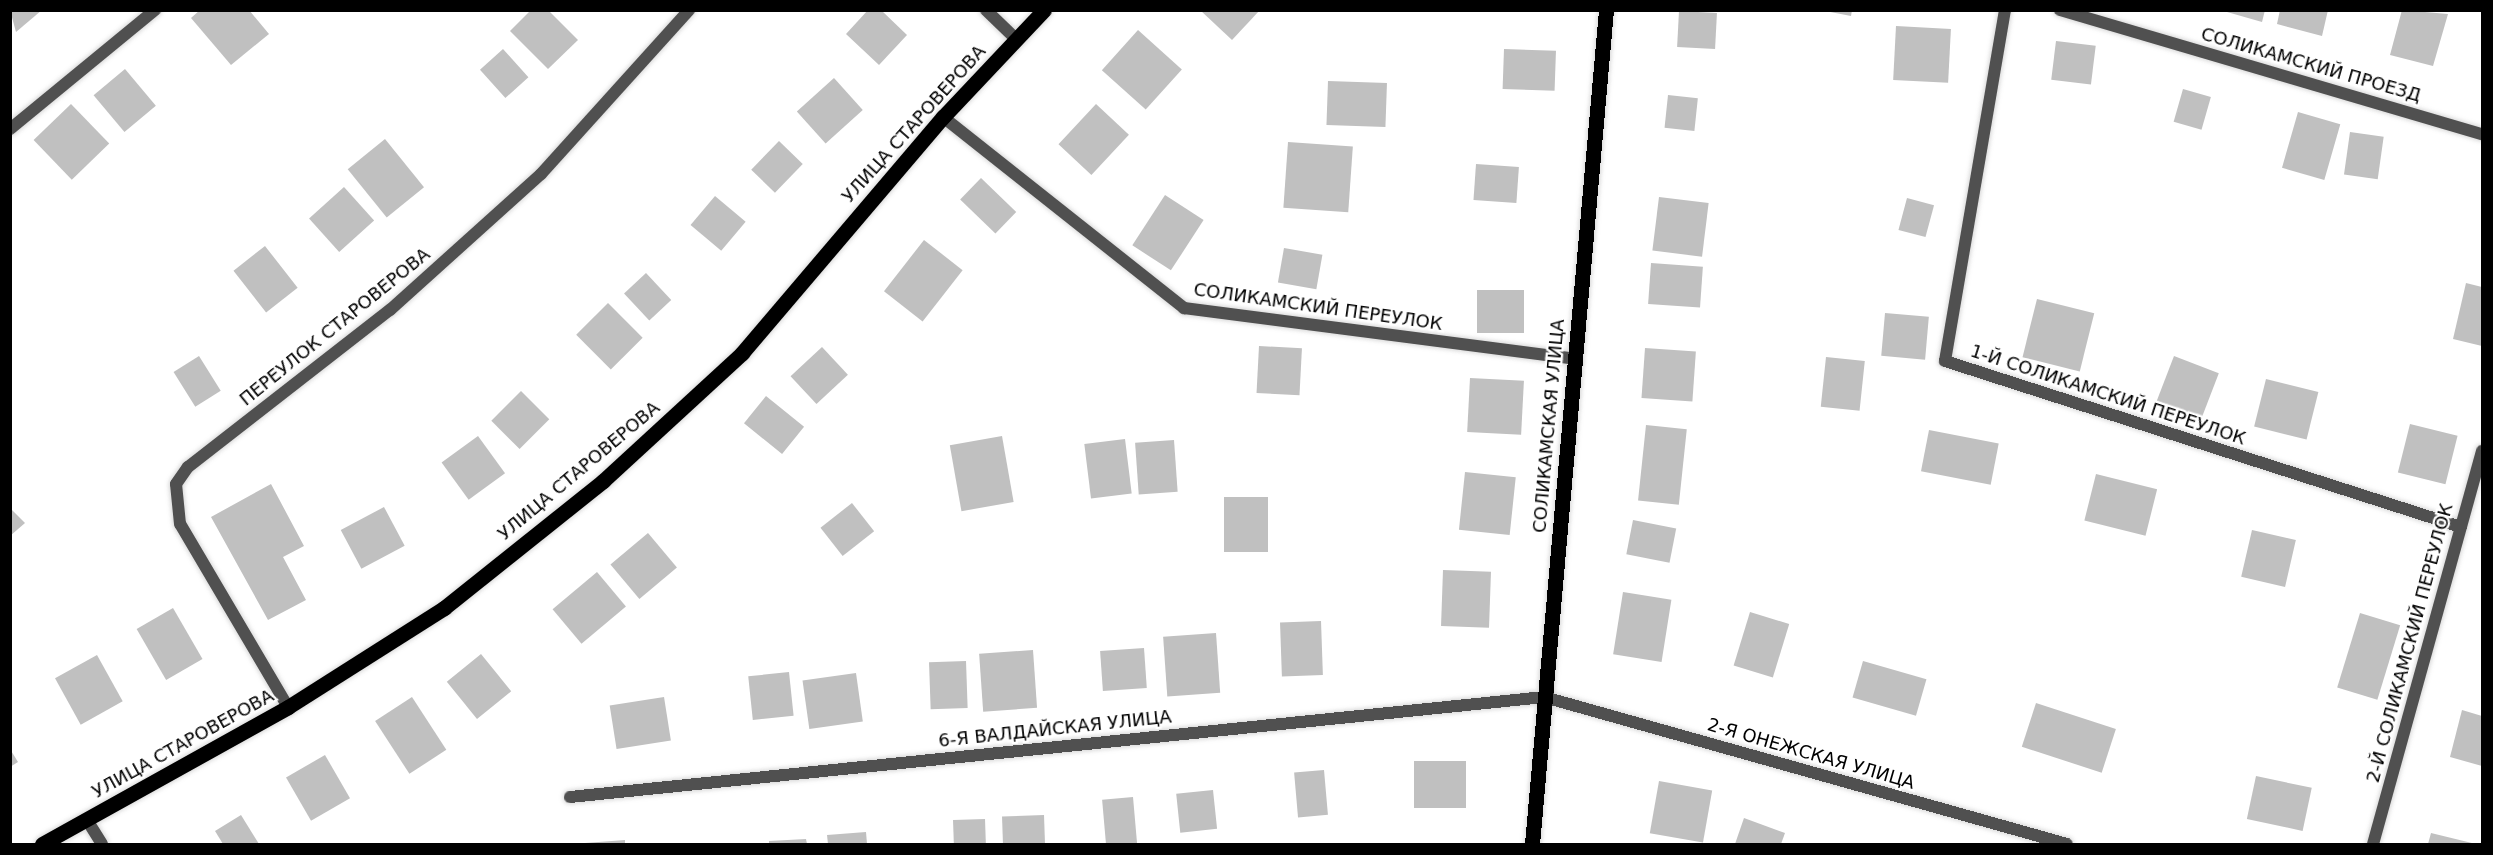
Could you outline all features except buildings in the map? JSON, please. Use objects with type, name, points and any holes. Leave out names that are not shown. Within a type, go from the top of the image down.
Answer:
[{"type":"main road","name":"УЛИЦА СТАРОВЕРОВА","points":[[42,844],[288,707],[444,608],[603,481],[742,353],[943,117],[1044,10]]},
{"type":"main road","name":"СОЛИКАМСКАЯ УЛИЦА","points":[[1532,844],[1606,10]]},
{"type":"street","points":[[10,129],[155,10]]},
{"type":"street","name":"ПЕРЕУЛОК СТАРОВЕРОВА","points":[[288,707],[180,524],[176,484],[188,467],[390,310],[541,174],[689,10]]},
{"type":"street","points":[[986,10],[1016,39]]},
{"type":"street","name":"1-Й СОЛИКАМСКИЙ ПЕРЕУЛОК","points":[[2006,10],[1945,361],[2461,527]]},
{"type":"street","name":"СОЛИКАМСКИЙ ПРОЕЗД","points":[[2060,10],[2482,134]]},
{"type":"street","name":"СОЛИКАМСКИЙ ПЕРЕУЛОК","points":[[943,117],[1184,308],[1575,359]]},
{"type":"street","name":"2-Й СОЛИКАМСКИЙ ПЕРЕУЛОК","points":[[2373,844],[2482,451]]},
{"type":"street","name":"6-Я ВАЛДАЙСКАЯ УЛИЦА","points":[[570,797],[1544,697]]},
{"type":"street","name":"2-Я ОНЕЖСКАЯ УЛИЦА","points":[[1544,697],[2067,844]]},
{"type":"street","points":[[87,819],[102,844]]}]
